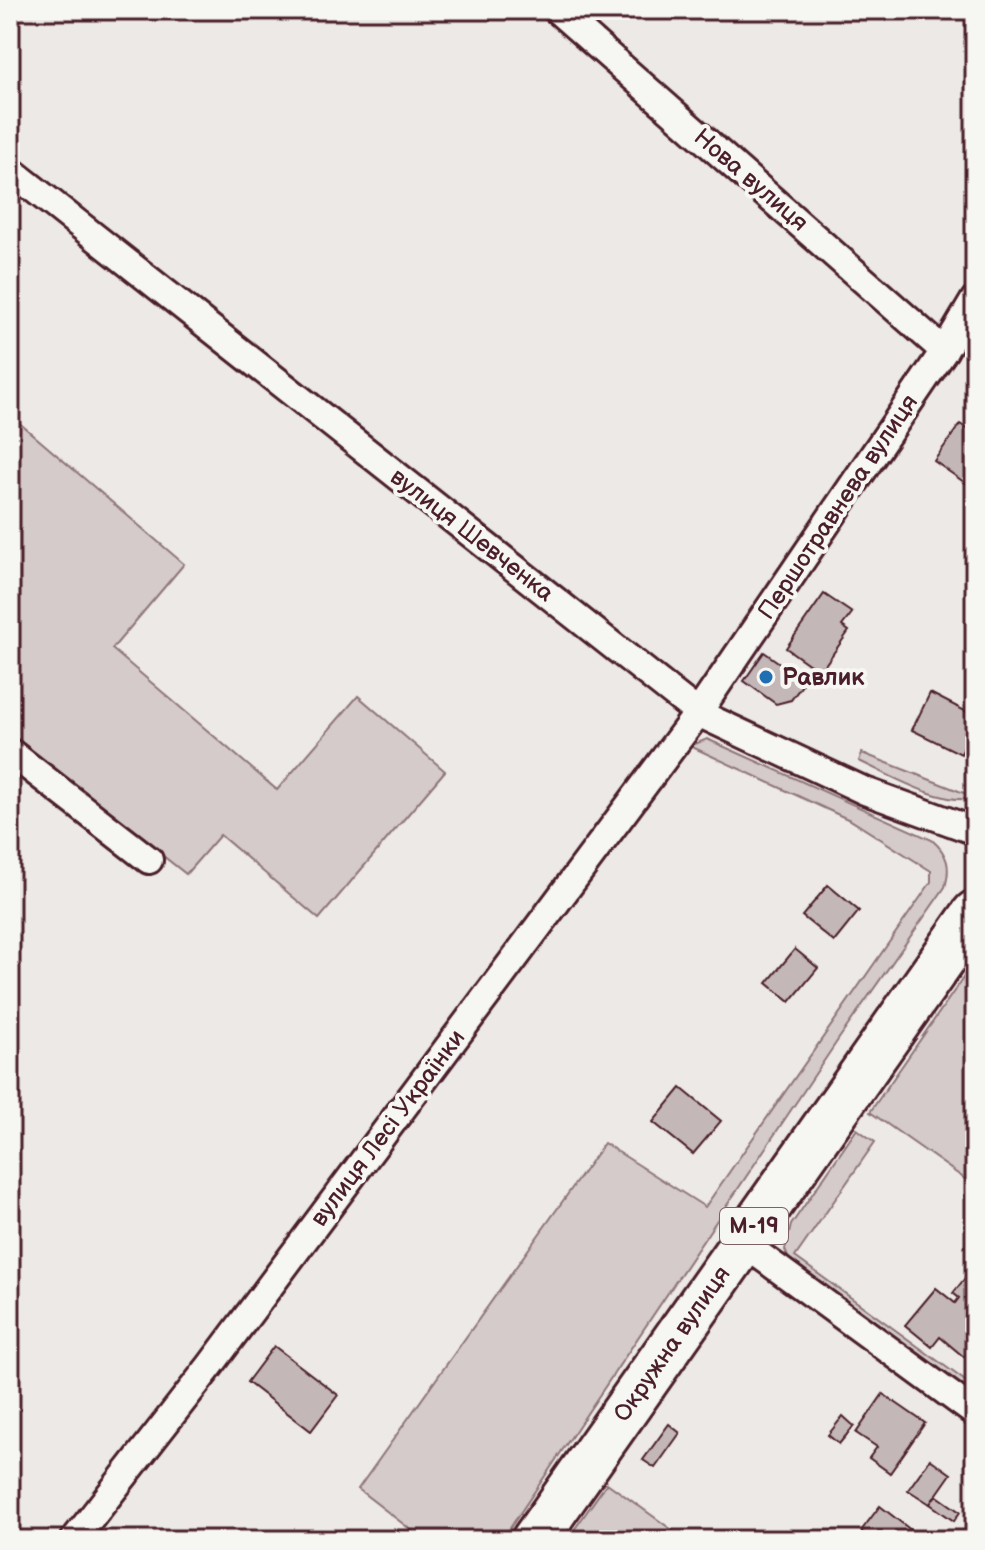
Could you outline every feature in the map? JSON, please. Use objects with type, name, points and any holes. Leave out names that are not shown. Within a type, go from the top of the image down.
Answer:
[{"type":"highway","name":"Окружна вулиця","points":[[534,1540],[975,913]]},
{"type":"street","name":"Нова вулиця","points":[[557,10],[944,351]]},
{"type":"street","name":"вулиця Шевченка","points":[[10,170],[698,713],[865,791],[975,831]]},
{"type":"street","name":"Першотравнева вулиця","points":[[698,713],[944,351],[975,299]]},
{"type":"street","name":"вулиця Лесі Українки","points":[[74,1540],[210,1366],[698,713]]},
{"type":"street","points":[[10,752],[149,860]]},
{"type":"street","points":[[743,1243],[975,1413]]},
{"type":"lane","points":[[10,1535],[17,1540]]},
{"type":"shaded area","points":[[10,415],[184,564],[112,649],[277,790],[358,696],[445,771],[319,919],[220,835],[186,874],[10,735]]},
{"type":"shaded area","points":[[707,739],[932,840],[947,861],[945,887],[840,1037],[502,1540],[424,1540],[358,1489],[604,1143],[705,1207],[931,882],[931,871],[852,821],[690,746]]},
{"type":"shaded area","points":[[862,753],[969,795],[975,789],[975,798],[947,798],[916,788],[859,761]]},
{"type":"shaded area","points":[[975,961],[975,1186],[870,1112]]},
{"type":"shaded area","points":[[857,1129],[875,1142],[795,1257],[975,1388],[975,1398],[790,1262],[785,1250],[791,1225]]},
{"type":"shaded area","points":[[607,1483],[686,1540],[567,1540]]},
{"type":"building","points":[[960,424],[975,434],[975,482],[971,487],[934,461]]},
{"type":"building","points":[[824,594],[852,613],[842,626],[849,631],[820,672],[786,648]]},
{"type":"building","points":[[764,652],[805,681],[791,700],[776,704],[744,681]]},
{"type":"building","points":[[930,693],[975,716],[975,724],[961,754],[912,730]]},
{"type":"building","points":[[828,885],[859,911],[834,942],[802,916]]},
{"type":"building","points":[[795,949],[818,968],[790,1002],[767,983]]},
{"type":"building","points":[[681,1088],[721,1121],[693,1154],[653,1122]]},
{"type":"building","points":[[966,1277],[975,1285],[975,1344],[964,1357],[940,1337],[932,1347],[905,1325],[936,1288],[955,1303],[959,1298],[953,1293]]},
{"type":"building","points":[[274,1346],[338,1395],[311,1431],[247,1382]]},
{"type":"building","points":[[883,1394],[925,1423],[890,1473],[869,1458],[877,1447],[856,1433]]},
{"type":"building","points":[[843,1416],[854,1426],[839,1444],[828,1435]]},
{"type":"building","points":[[669,1424],[680,1433],[655,1468],[643,1460]]},
{"type":"building","points":[[930,1459],[951,1474],[930,1504],[908,1490]]},
{"type":"building","points":[[936,1495],[960,1512],[954,1521],[930,1504]]},
{"type":"building","points":[[880,1506],[921,1538],[868,1540],[861,1531]]},
{"type":"place","name":"Равлик","points":[[766,677]]}]
